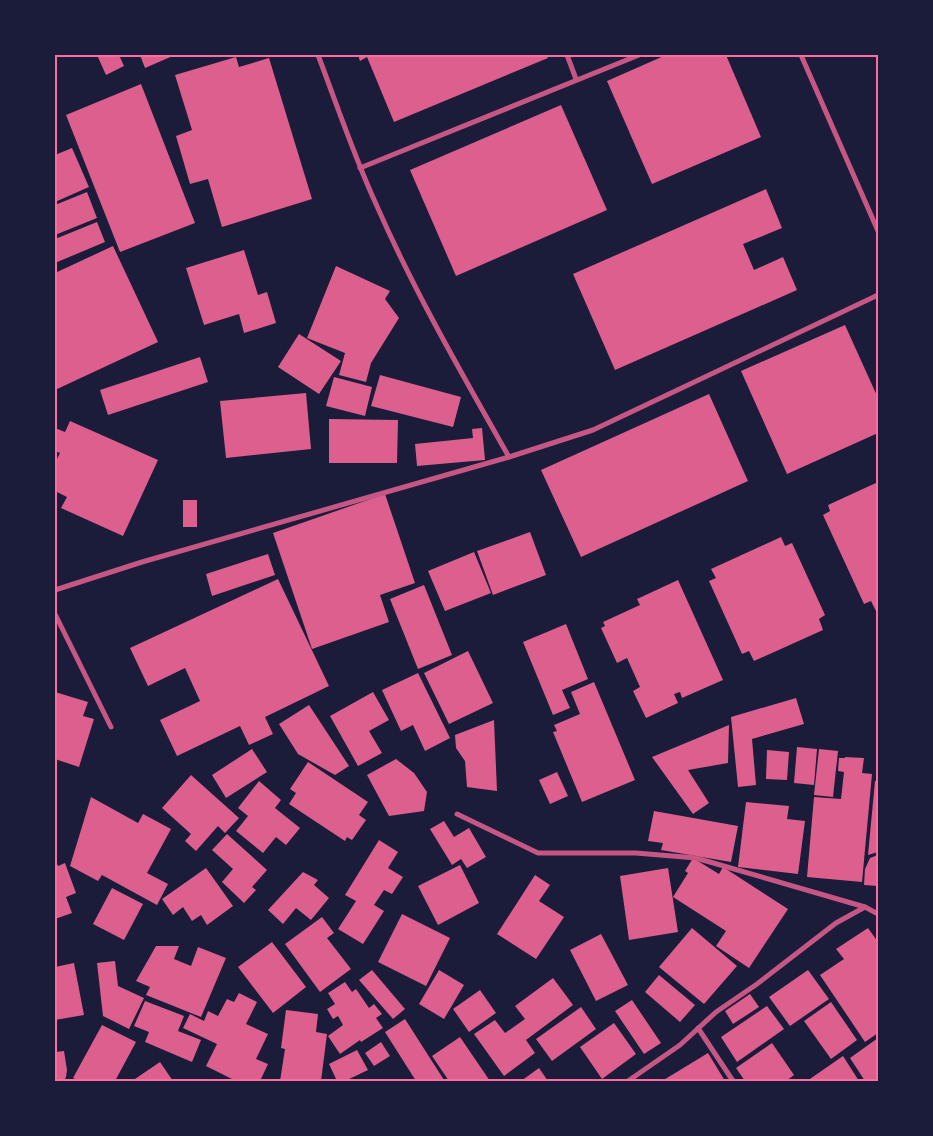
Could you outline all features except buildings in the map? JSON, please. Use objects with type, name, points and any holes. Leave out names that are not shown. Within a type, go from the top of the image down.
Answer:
[{"type":"street","points":[[318,55],[360,168],[420,299],[509,457]]},
{"type":"street","points":[[567,55],[576,79]]},
{"type":"street","points":[[360,168],[639,55]]},
{"type":"street","points":[[801,55],[878,231]]},
{"type":"street","points":[[55,590],[142,562],[509,457],[593,430],[878,295]]},
{"type":"street","points":[[55,614],[111,727]]},
{"type":"street","points":[[458,814],[538,854],[636,853],[696,858],[865,907],[878,914]]},
{"type":"street","points":[[628,1081],[680,1045],[716,1012],[757,984],[836,923],[865,907]]},
{"type":"street","points":[[698,1028],[732,1081]]}]
